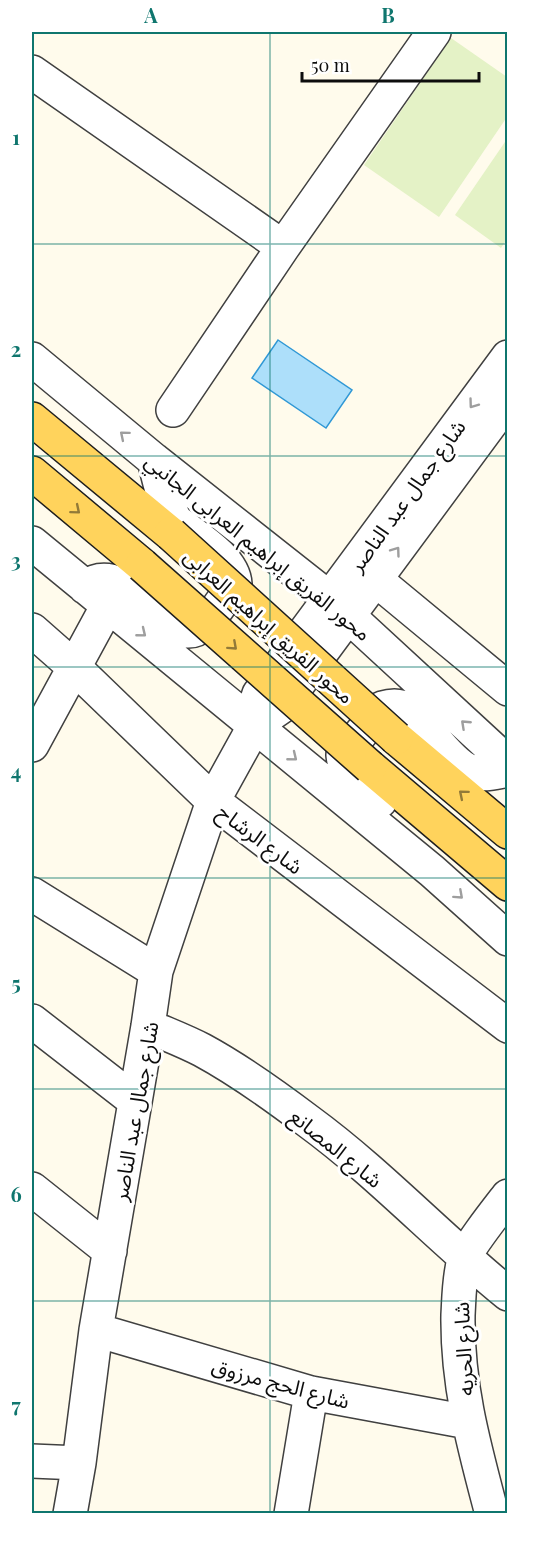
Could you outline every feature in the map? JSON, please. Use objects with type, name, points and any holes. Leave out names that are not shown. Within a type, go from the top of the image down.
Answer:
[{"type":"main road","name":"محور الفريق إبراهيم العرابى","points":[[32,419],[171,534],[396,738],[507,832]]},
{"type":"main road","name":"محور الفريق إبراهيم العرابى","points":[[32,473],[507,884]]},
{"type":"street","points":[[173,410],[283,247],[434,32]]},
{"type":"street","points":[[32,72],[283,247]]},
{"type":"street","name":"شارع جمال عبد الناصر","points":[[70,1514],[96,1330],[156,971],[213,801],[255,725],[255,706],[259,694],[339,607],[507,357]]},
{"type":"street","name":"محور الفريق إبراهيم العرابى الجانبي","points":[[32,359],[154,460],[339,607],[507,764]]},
{"type":"street","name":"شارع جمال عبد الناصر","points":[[339,607],[375,579],[507,400]]},
{"type":"street","points":[[32,745],[74,667],[97,596],[99,580],[107,579],[120,583],[171,626],[188,630],[203,624],[235,584],[233,572],[227,562],[177,522],[171,514],[166,505],[154,460]]},
{"type":"street","points":[[32,543],[432,871],[507,939]]},
{"type":"street","points":[[375,579],[507,689]]},
{"type":"street","name":"شارع الرشاح","points":[[32,630],[74,667],[213,801],[507,1026]]},
{"type":"street","points":[[432,871],[423,839],[412,827],[349,775],[344,763],[344,755],[382,708],[392,706],[404,709],[463,768],[477,773],[507,770]]},
{"type":"street","points":[[32,894],[156,971]]},
{"type":"street","points":[[32,1021],[135,1101]]},
{"type":"street","name":"شارع المصانع","points":[[148,1026],[203,1050],[258,1084],[310,1122],[360,1163],[464,1259],[507,1294]]},
{"type":"street","points":[[32,1189],[110,1251]]},
{"type":"street","name":"شارع الحريه","points":[[492,1514],[468,1422],[461,1382],[458,1341],[459,1299],[464,1259],[507,1196]]},
{"type":"street","name":"شارع الحج مرزوق","points":[[96,1330],[311,1393],[468,1422]]},
{"type":"street","points":[[291,1514],[311,1393]]},
{"type":"street","points":[[32,1461],[79,1463]]},
{"type":"green space","points":[[451,38],[507,77],[507,117],[439,217],[364,165]]},
{"type":"green space","points":[[507,139],[507,239],[501,248],[455,215]]},
{"type":"water","points":[[278,340],[352,390],[326,428],[252,378]]}]
